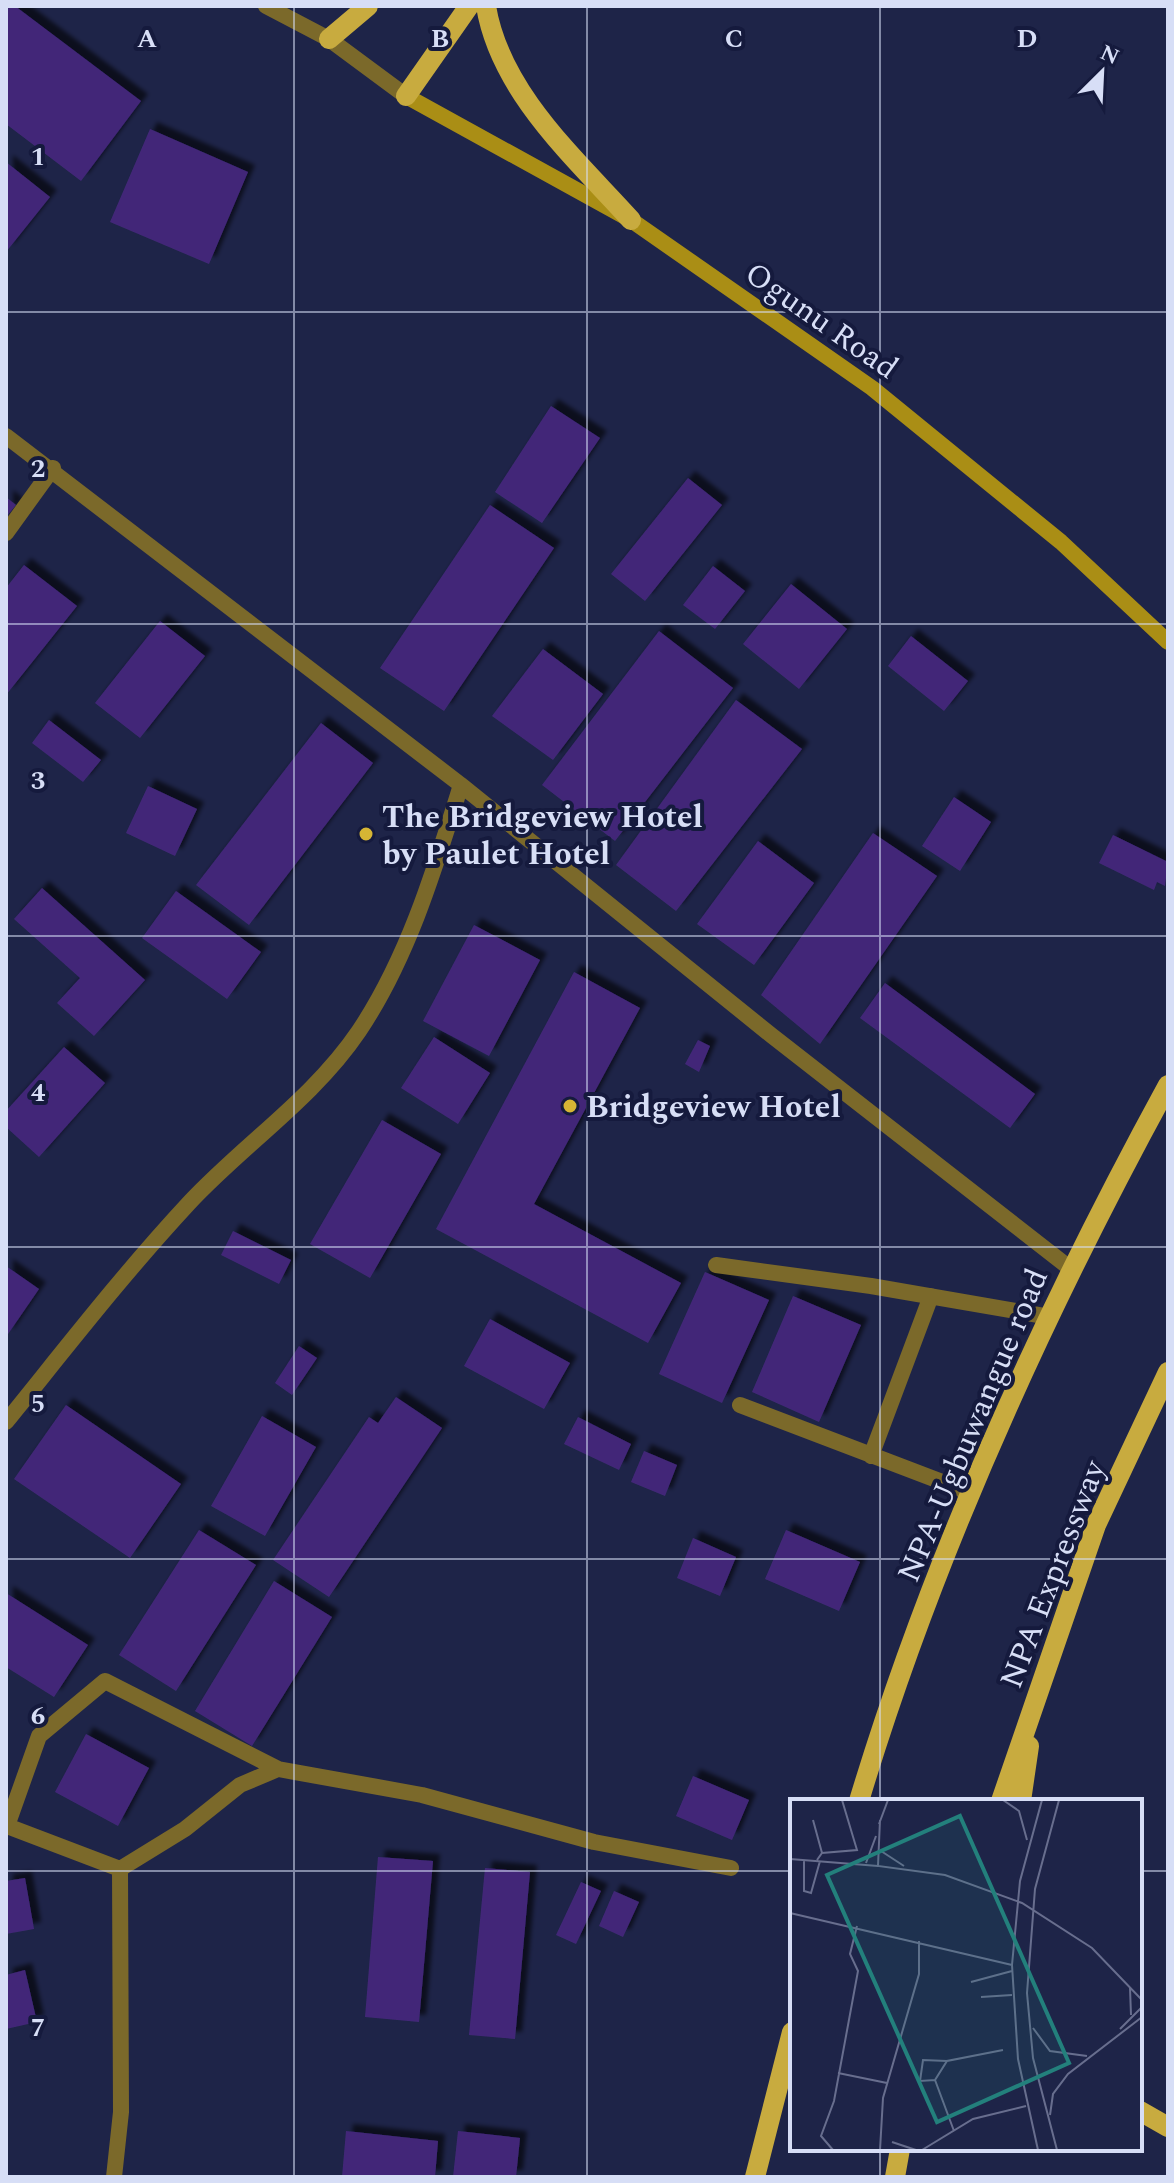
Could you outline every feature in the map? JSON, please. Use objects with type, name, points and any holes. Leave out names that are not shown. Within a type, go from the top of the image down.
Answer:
[{"type":"main road","points":[[329,39],[368,6]]},
{"type":"main road","points":[[406,96],[469,6]]},
{"type":"main road","points":[[486,6],[490,28],[509,73],[542,120],[631,220]]},
{"type":"main road","name":"Ogunu Road","points":[[406,96],[631,220],[872,388],[1061,542],[1168,642]]},
{"type":"main road","name":"NPA-Ugbuwangue road","points":[[860,1799],[883,1723],[971,1493],[1071,1269],[1168,1085]]},
{"type":"main road","name":"NPA Expressway","points":[[1002,1799],[1096,1525],[1168,1372]]},
{"type":"main road","points":[[1021,1799],[1035,1701]]},
{"type":"main road","points":[[755,2177],[790,2040]]},
{"type":"main road","points":[[1142,2112],[1168,2127]]},
{"type":"main road","points":[[895,2177],[900,2151]]},
{"type":"street","points":[[266,6],[329,39],[406,96]]},
{"type":"street","points":[[6,436],[53,468],[461,785],[771,1035],[1071,1269]]},
{"type":"street","points":[[6,533],[53,468]]},
{"type":"street","points":[[6,1422],[191,1201],[290,1111],[359,1031],[399,956],[435,867],[461,785]]},
{"type":"street","points":[[716,1265],[931,1296],[1050,1317]]},
{"type":"street","points":[[871,1456],[931,1296]]},
{"type":"street","points":[[740,1405],[971,1493]]},
{"type":"street","points":[[120,1869],[7,1826],[39,1736],[105,1681],[278,1769],[422,1795],[594,1842],[731,1868]]},
{"type":"street","points":[[120,1869],[185,1829],[240,1785],[278,1769]]},
{"type":"street","points":[[114,2177],[121,2112],[120,1869]]},
{"type":"building","points":[[6,6],[15,6],[141,101],[81,181],[6,124]]},
{"type":"building","points":[[150,129],[248,172],[209,264],[110,222]]},
{"type":"building","points":[[6,162],[50,197],[6,252]]},
{"type":"building","points":[[551,406],[600,438],[542,523],[495,492]]},
{"type":"building","points":[[688,478],[722,505],[645,601],[611,574]]},
{"type":"building","points":[[6,497],[16,505],[6,517]]},
{"type":"building","points":[[490,505],[554,548],[444,711],[380,668]]},
{"type":"building","points":[[24,565],[77,606],[6,695],[6,588]]},
{"type":"building","points":[[713,566],[745,591],[715,629],[683,605]]},
{"type":"building","points":[[791,584],[847,629],[799,689],[743,644]]},
{"type":"building","points":[[160,621],[205,656],[140,738],[95,703]]},
{"type":"building","points":[[659,631],[733,688],[615,841],[542,785]]},
{"type":"building","points":[[911,636],[968,681],[944,711],[888,666]]},
{"type":"building","points":[[543,649],[603,694],[553,760],[492,716]]},
{"type":"building","points":[[736,700],[802,749],[676,911],[616,865]]},
{"type":"building","points":[[49,720],[101,760],[83,782],[32,743]]},
{"type":"building","points":[[321,723],[373,763],[249,925],[196,885]]},
{"type":"building","points":[[148,786],[197,809],[175,856],[126,833]]},
{"type":"building","points":[[954,797],[991,822],[960,871],[922,846]]},
{"type":"building","points":[[873,833],[937,876],[820,1044],[761,995]]},
{"type":"building","points":[[1113,835],[1168,862],[1165,886],[1157,882],[1154,890],[1099,863]]},
{"type":"building","points":[[758,841],[814,883],[754,965],[697,924]]},
{"type":"building","points":[[42,888],[145,980],[94,1036],[57,1003],[80,978],[14,919]]},
{"type":"building","points":[[176,891],[261,952],[227,999],[142,938]]},
{"type":"building","points":[[474,925],[540,960],[489,1056],[423,1021]]},
{"type":"building","points":[[574,972],[640,1008],[534,1204],[681,1283],[648,1343],[436,1229]]},
{"type":"building","points":[[885,983],[1035,1094],[1010,1128],[860,1018]]},
{"type":"building","points":[[434,1037],[490,1073],[458,1124],[401,1088]]},
{"type":"building","points":[[698,1040],[710,1046],[699,1072],[685,1064]]},
{"type":"building","points":[[64,1047],[105,1083],[39,1157],[6,1127],[6,1111]]},
{"type":"building","points":[[382,1120],[441,1154],[370,1278],[310,1244]]},
{"type":"building","points":[[233,1231],[291,1260],[279,1284],[221,1255]]},
{"type":"building","points":[[6,1266],[39,1289],[6,1337]]},
{"type":"building","points":[[705,1272],[769,1300],[722,1403],[659,1374]]},
{"type":"building","points":[[793,1296],[861,1325],[819,1422],[752,1392]]},
{"type":"building","points":[[490,1319],[570,1363],[544,1409],[464,1366]]},
{"type":"building","points":[[299,1346],[317,1358],[292,1395],[275,1383]]},
{"type":"building","points":[[396,1397],[442,1428],[329,1597],[273,1560],[369,1417],[378,1423]]},
{"type":"building","points":[[66,1405],[181,1484],[130,1558],[14,1479]]},
{"type":"building","points":[[262,1416],[316,1447],[265,1536],[211,1506]]},
{"type":"building","points":[[578,1417],[631,1444],[619,1470],[564,1444]]},
{"type":"building","points":[[644,1451],[677,1465],[665,1496],[631,1482]]},
{"type":"building","points":[[199,1530],[256,1565],[176,1691],[119,1655]]},
{"type":"building","points":[[786,1530],[860,1562],[839,1611],[765,1579]]},
{"type":"building","points":[[693,1538],[736,1557],[720,1596],[677,1578]]},
{"type":"building","points":[[274,1581],[332,1617],[252,1746],[195,1711]]},
{"type":"building","points":[[6,1593],[88,1645],[54,1697],[6,1667]]},
{"type":"building","points":[[86,1734],[149,1768],[118,1826],[55,1792]]},
{"type":"building","points":[[693,1776],[749,1800],[732,1840],[676,1816]]},
{"type":"building","points":[[378,1857],[433,1861],[419,2022],[365,2017]]},
{"type":"building","points":[[485,1868],[530,1872],[515,2039],[469,2035]]},
{"type":"building","points":[[25,1878],[34,1929],[6,1934],[6,1881]]},
{"type":"building","points":[[581,1882],[601,1891],[576,1944],[556,1935]]},
{"type":"building","points":[[614,1891],[639,1902],[623,1937],[599,1926]]},
{"type":"building","points":[[25,1970],[37,2022],[6,2029],[6,1975]]},
{"type":"building","points":[[346,2131],[438,2141],[435,2177],[342,2177]]},
{"type":"building","points":[[458,2131],[520,2138],[516,2177],[453,2177]]},
{"type":"place","name":"The Bridgeview Hotel by Paulet Hotel","points":[[366,834]]},
{"type":"place","name":"Bridgeview Hotel","points":[[570,1106]]}]
